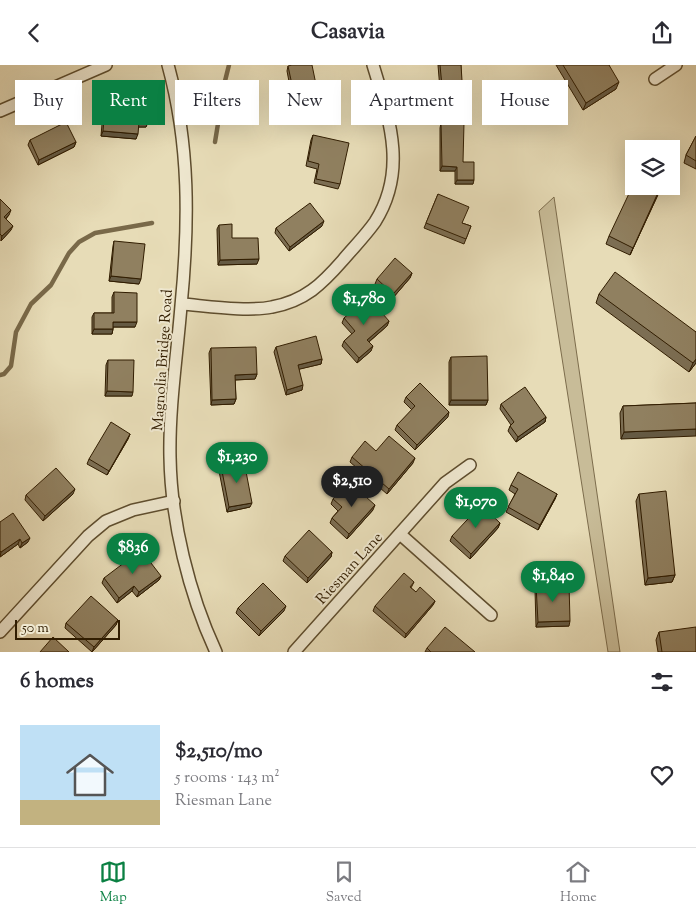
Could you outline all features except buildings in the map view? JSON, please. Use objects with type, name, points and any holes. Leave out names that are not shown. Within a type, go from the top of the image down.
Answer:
[{"type":"street","points":[[0,111],[106,65]]},
{"type":"street","name":"Magnolia Bridge Road","points":[[168,65],[183,133],[186,192],[182,304],[170,458],[174,501],[182,551],[195,598],[216,652]]},
{"type":"street","points":[[182,304],[256,309],[271,308],[290,303],[307,294],[323,282],[362,239],[375,221],[385,201],[392,179],[394,156],[390,122],[373,65]]},
{"type":"street","points":[[655,79],[676,65]]},
{"type":"street","name":"Riesman Lane","points":[[294,652],[446,483],[470,465]]},
{"type":"street","points":[[0,632],[88,536],[106,521],[132,510],[174,501]]},
{"type":"street","points":[[400,533],[491,615]]},
{"type":"shaded area","points":[[554,197],[620,652],[608,652],[539,211]]},
{"type":"waterway","points":[[215,142],[229,65]]},
{"type":"waterway","points":[[0,375],[4,374],[11,366],[16,332],[31,304],[51,285],[69,253],[79,242],[95,233],[152,223]]}]
